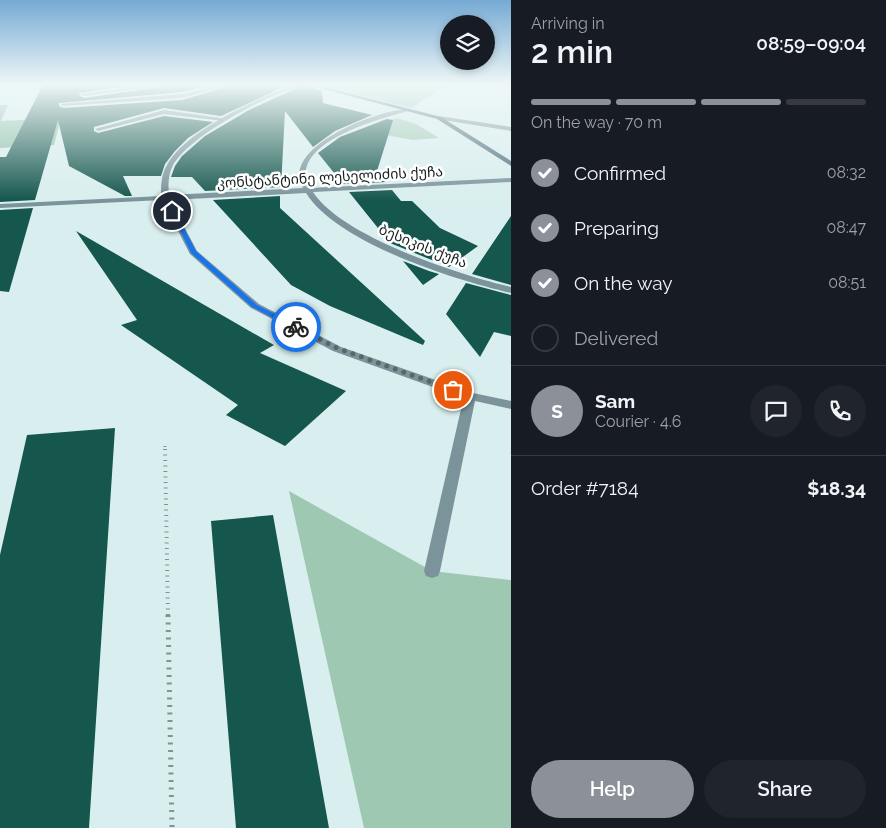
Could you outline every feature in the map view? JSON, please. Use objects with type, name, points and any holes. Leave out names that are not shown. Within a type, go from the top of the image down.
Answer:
[{"type":"main road","points":[[448,124],[511,164]]},
{"type":"street","points":[[98,129],[119,124]]},
{"type":"street","points":[[218,124],[185,147],[170,165],[164,182],[165,198],[193,252],[255,306],[337,348],[470,396],[511,405]]},
{"type":"street","points":[[307,190],[302,172],[316,149],[332,137],[362,124]]},
{"type":"street","points":[[480,124],[511,128]]},
{"type":"street","name":"კონსტანტინე ლესელიძის ქუჩა","points":[[0,206],[511,180]]},
{"type":"street","name":"ბესიკის ქუჩა","points":[[307,190],[327,212],[390,250],[494,286],[511,290]]},
{"type":"street","points":[[432,571],[470,396]]},
{"type":"path","points":[[165,446],[172,828]]},
{"type":"green space","points":[[0,124],[60,124],[54,145],[0,148]]},
{"type":"green space","points":[[379,124],[415,124],[439,138],[413,140],[359,130]]},
{"type":"green space","points":[[289,491],[432,571],[511,580],[511,828],[364,828]]},
{"type":"building","points":[[23,124],[57,124],[35,200],[0,202],[0,157],[6,157]]},
{"type":"building","points":[[59,124],[106,124],[94,127],[94,131],[98,133],[134,124],[210,124],[188,138],[175,151],[165,164],[161,176],[123,176],[132,196],[125,196],[69,166]]},
{"type":"building","points":[[226,124],[284,124],[281,187],[205,191],[192,177],[171,177],[175,166],[182,156],[205,136]]},
{"type":"building","points":[[295,124],[352,124],[335,131],[313,147]]},
{"type":"building","points":[[375,124],[392,124],[377,171],[386,182],[343,184],[318,153],[340,137]]},
{"type":"building","points":[[392,190],[401,201],[412,201],[440,228],[478,246],[449,267],[390,243],[349,192]]},
{"type":"building","points":[[280,196],[280,208],[425,341],[423,345],[330,306],[291,285],[213,200]]},
{"type":"building","points":[[33,208],[9,292],[0,291],[0,210]]},
{"type":"building","points":[[511,216],[511,285],[472,274]]},
{"type":"building","points":[[76,231],[274,345],[260,353],[346,391],[285,446],[226,415],[238,405],[121,325],[137,320]]},
{"type":"building","points":[[403,261],[429,271],[439,274],[423,285]]},
{"type":"building","points":[[466,283],[511,295],[511,336],[494,332],[480,357],[446,314]]},
{"type":"building","points":[[115,428],[89,828],[0,828],[0,555],[27,435]]},
{"type":"building","points":[[273,515],[329,828],[236,828],[211,521]]},
{"type":"way so far","points":[[296,327],[337,348],[453,390]]},
{"type":"route","points":[[172,211],[193,252],[255,306],[296,327]]}]
